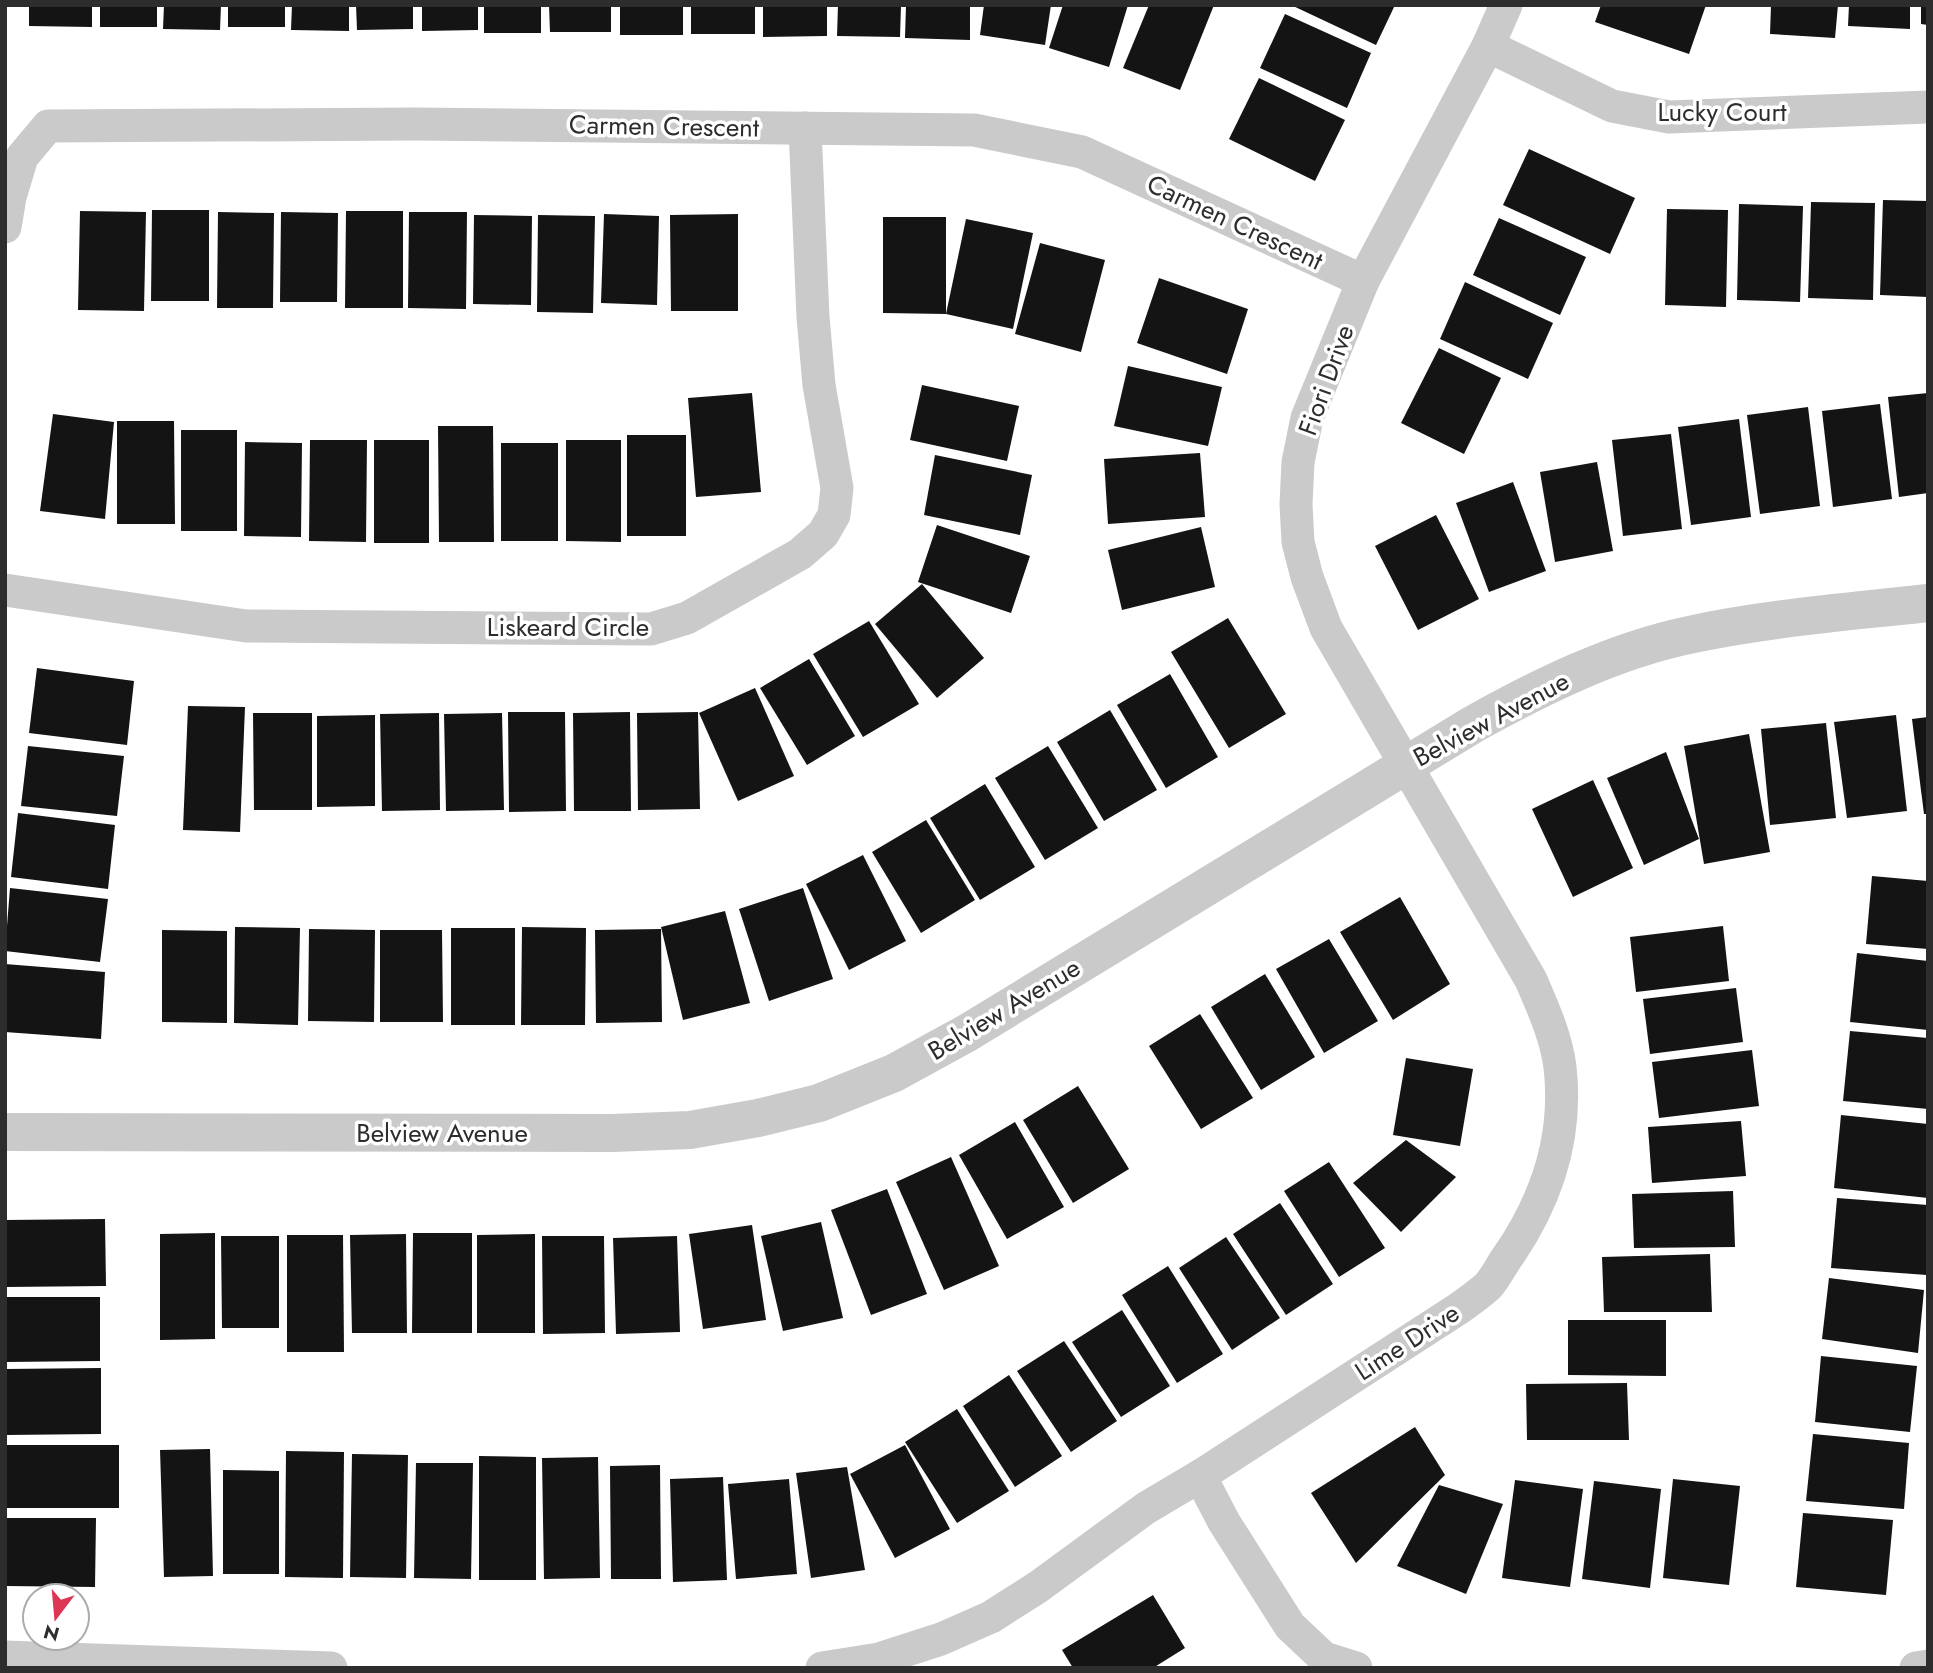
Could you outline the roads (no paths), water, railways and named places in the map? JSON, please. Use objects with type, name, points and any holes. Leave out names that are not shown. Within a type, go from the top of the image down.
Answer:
[{"type":"street","name":"Fiori Drive","points":[[1406,765],[1326,628],[1307,577],[1298,542],[1298,462],[1307,418],[1363,281],[1488,46],[1506,5]]},
{"type":"street","name":"Lucky Court","points":[[1488,46],[1612,106],[1669,117],[1928,107]]},
{"type":"street","name":"Carmen Crescent","points":[[5,228],[9,197],[22,157],[48,126],[416,124],[974,130],[1083,152],[1363,281]]},
{"type":"street","name":"Liskeard Circle","points":[[5,590],[246,626],[651,629],[687,618],[800,554],[823,534],[834,515],[837,488],[819,384],[804,128]]},
{"type":"street","name":"Belview Avenue","points":[[5,1132],[612,1133],[690,1130],[758,1118],[819,1103],[894,1073],[967,1033],[1406,765],[1523,697],[1591,666],[1687,635],[1770,621],[1928,603]]},
{"type":"street","name":"Lime Drive","points":[[822,1668],[880,1659],[941,1639],[991,1617],[1038,1587],[1146,1508],[1458,1309],[1488,1286],[1517,1245],[1540,1203],[1561,1116],[1560,1066],[1551,1025],[1531,980],[1406,765]]},
{"type":"street","points":[[1200,1476],[1224,1522],[1290,1626],[1324,1658],[1356,1668]]},
{"type":"street","points":[[5,1657],[331,1668]]},
{"type":"street","points":[[1916,1668],[1928,1666]]}]
